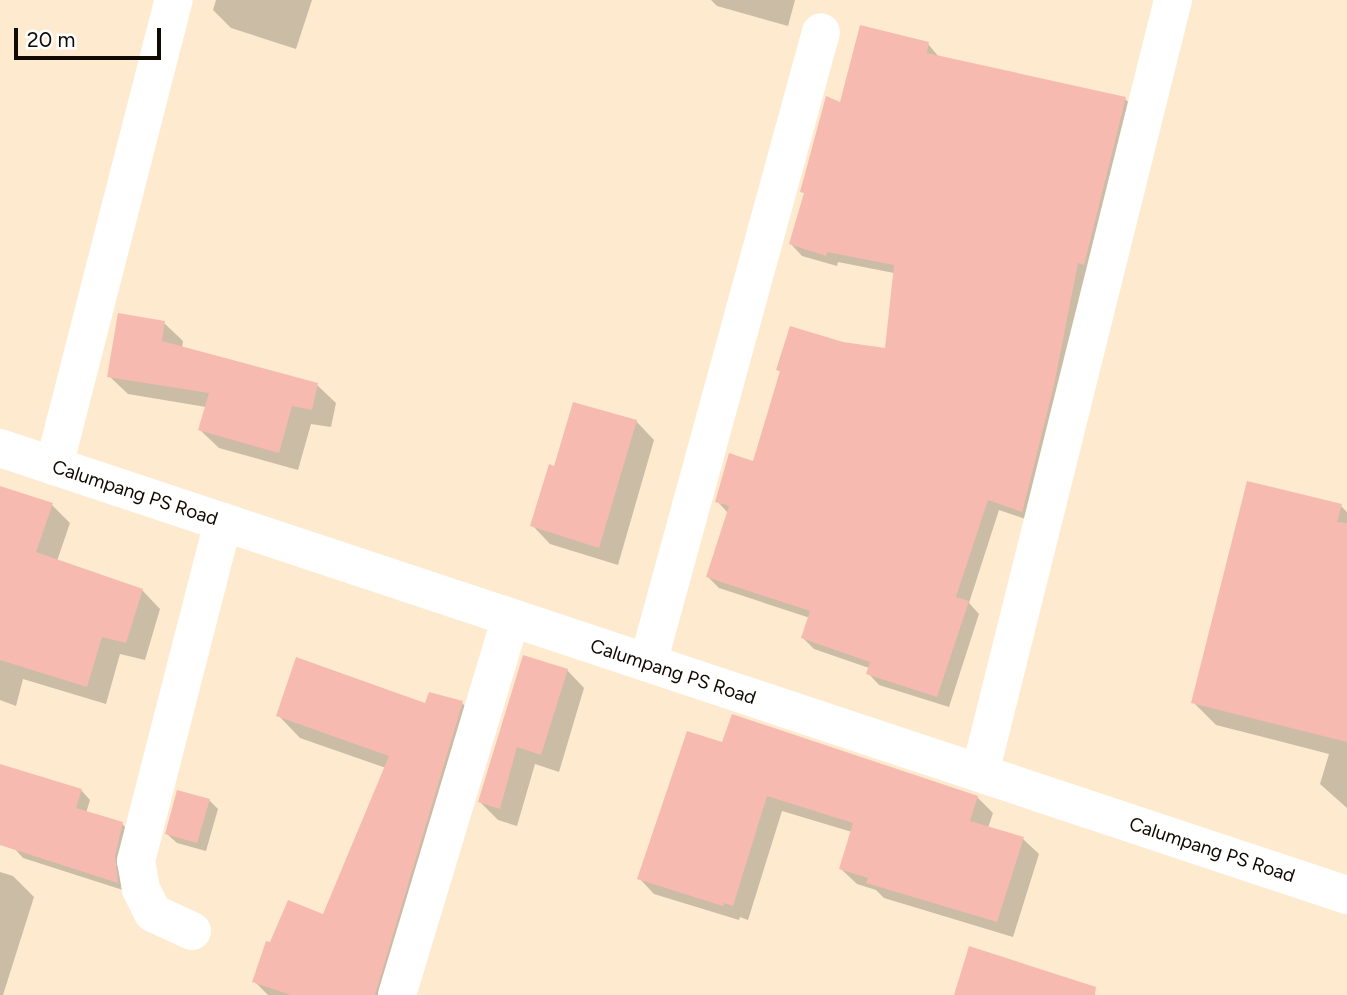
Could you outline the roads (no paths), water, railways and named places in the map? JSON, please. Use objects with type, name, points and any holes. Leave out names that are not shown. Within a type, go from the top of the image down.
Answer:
[{"type":"street","points":[[54,466],[174,0]]},
{"type":"street","points":[[981,773],[1173,0]]},
{"type":"street","points":[[648,663],[821,32]]},
{"type":"street","name":"Calumpang PS Road","points":[[0,448],[1347,895]]},
{"type":"street","points":[[192,931],[153,913],[141,889],[136,861],[223,522]]},
{"type":"street","points":[[397,995],[511,618]]}]
